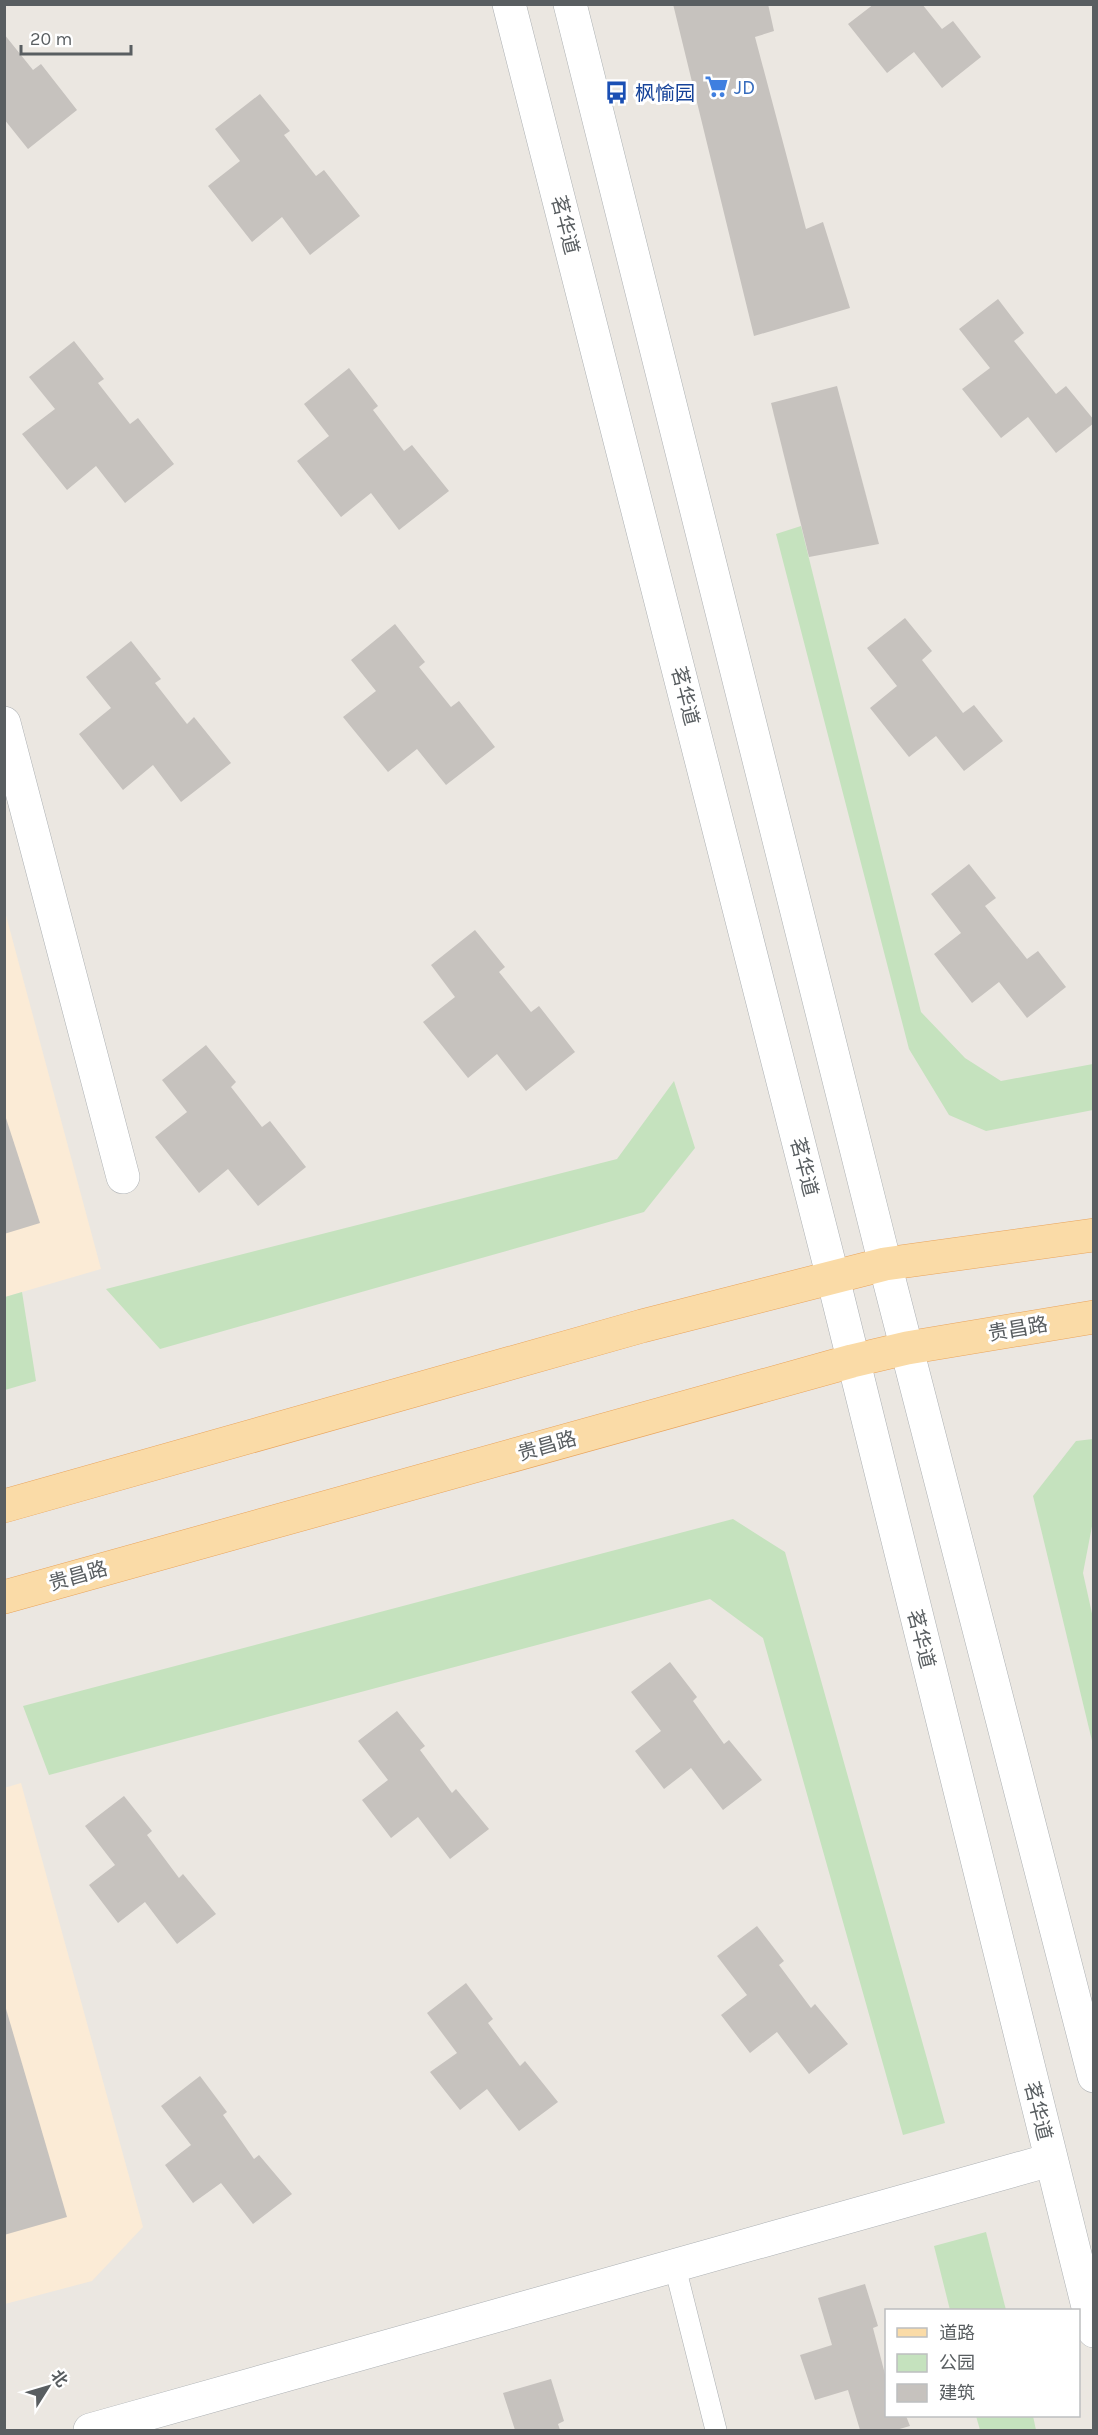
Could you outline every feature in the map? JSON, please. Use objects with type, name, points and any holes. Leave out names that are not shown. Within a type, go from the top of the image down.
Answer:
[{"type":"main road","points":[[4,1506],[642,1326],[885,1264],[1094,1235]]},
{"type":"main road","name":"贵昌路","points":[[4,1597],[852,1361],[908,1348],[1094,1317]]},
{"type":"street","name":"茗华道","points":[[509,4],[832,1278],[1094,2331]]},
{"type":"street","points":[[570,4],[885,1264],[1094,2076]]},
{"type":"street","points":[[4,723],[123,1177]]},
{"type":"street","points":[[90,2430],[1050,2160]]},
{"type":"lane","points":[[675,2267],[716,2430]]},
{"type":"shaded area","points":[[4,908],[101,1269],[5,1297],[4,1297]]},
{"type":"shaded area","points":[[21,1783],[143,2227],[92,2281],[5,2304],[4,1788]]},
{"type":"green space","points":[[801,526],[921,1012],[965,1058],[1001,1081],[1093,1064],[1093,1110],[986,1131],[949,1115],[909,1049],[776,534]]},
{"type":"green space","points":[[674,1081],[695,1148],[644,1212],[160,1349],[106,1289],[617,1159]]},
{"type":"green space","points":[[22,1292],[36,1381],[5,1390],[5,1297]]},
{"type":"green space","points":[[1093,1439],[1093,1521],[1083,1573],[1093,1618],[1093,1745],[1033,1496],[1076,1441]]},
{"type":"green space","points":[[733,1519],[785,1552],[945,2123],[903,2135],[763,1638],[710,1599],[49,1775],[23,1706]]},
{"type":"green space","points":[[986,2232],[1006,2309],[950,2309],[934,2246]]},
{"type":"green space","points":[[976,2417],[1033,2417],[1036,2430],[980,2430]]},
{"type":"building","points":[[673,4],[768,4],[774,31],[755,37],[806,229],[823,222],[850,308],[754,336]]},
{"type":"building","points":[[874,4],[922,4],[942,29],[953,21],[981,57],[942,88],[914,52],[887,73],[848,24]]},
{"type":"building","points":[[4,34],[33,70],[41,64],[77,110],[28,149],[4,119]]},
{"type":"building","points":[[260,94],[290,131],[284,135],[316,176],[324,170],[360,216],[310,255],[282,217],[252,242],[208,186],[240,161],[215,129]]},
{"type":"building","points":[[998,299],[1024,333],[1014,341],[1056,394],[1066,386],[1094,420],[1094,423],[1056,453],[1028,417],[1001,438],[962,389],[990,368],[959,329]]},
{"type":"building","points":[[74,341],[104,379],[98,383],[130,424],[138,418],[174,464],[125,503],[96,466],[67,490],[22,434],[55,409],[29,377]]},
{"type":"building","points":[[349,368],[378,406],[373,410],[404,451],[412,445],[449,491],[399,530],[371,493],[341,517],[297,461],[329,436],[304,404]]},
{"type":"building","points":[[837,386],[879,544],[809,557],[771,403]]},
{"type":"building","points":[[905,618],[932,651],[922,660],[963,713],[974,705],[1003,741],[964,771],[936,736],[909,757],[870,708],[897,686],[867,648]]},
{"type":"building","points":[[395,624],[425,662],[419,667],[451,707],[459,701],[495,747],[446,785],[417,749],[388,772],[343,717],[376,691],[351,660]]},
{"type":"building","points":[[131,641],[161,679],[155,683],[187,724],[194,717],[231,763],[181,802],[153,765],[123,790],[79,734],[111,708],[86,677]]},
{"type":"building","points":[[969,864],[996,898],[985,906],[1027,959],[1038,951],[1066,987],[1027,1018],[999,982],[972,1003],[934,954],[961,933],[931,894]]},
{"type":"building","points":[[475,930],[505,967],[499,972],[531,1012],[539,1006],[575,1052],[526,1091],[497,1054],[468,1078],[423,1022],[455,997],[431,965]]},
{"type":"building","points":[[206,1045],[236,1082],[231,1087],[262,1127],[270,1121],[306,1167],[258,1206],[228,1169],[199,1193],[155,1137],[187,1112],[162,1080]]},
{"type":"building","points":[[4,1112],[40,1223],[4,1234]]},
{"type":"building","points":[[670,1662],[697,1697],[693,1701],[724,1744],[729,1740],[762,1780],[723,1810],[691,1768],[664,1789],[635,1751],[661,1731],[631,1692]]},
{"type":"building","points":[[397,1711],[425,1746],[420,1750],[452,1793],[456,1789],[489,1829],[450,1859],[418,1817],[391,1838],[362,1800],[388,1780],[358,1741]]},
{"type":"building","points":[[124,1796],[152,1831],[147,1835],[179,1878],[183,1874],[216,1914],[177,1944],[145,1902],[118,1923],[89,1885],[115,1865],[85,1826]]},
{"type":"building","points":[[757,1926],[784,1961],[779,1965],[811,2008],[815,2004],[848,2044],[809,2074],[777,2032],[750,2053],[721,2015],[747,1995],[717,1956]]},
{"type":"building","points":[[466,1983],[493,2019],[488,2023],[520,2066],[525,2061],[558,2102],[519,2131],[487,2089],[460,2110],[430,2072],[457,2053],[427,2013]]},
{"type":"building","points":[[4,2002],[67,2217],[4,2235]]},
{"type":"building","points":[[200,2076],[227,2112],[223,2115],[254,2159],[259,2155],[292,2194],[253,2224],[221,2183],[193,2203],[165,2165],[191,2145],[161,2106]]},
{"type":"building","points":[[865,2284],[878,2326],[873,2328],[885,2374],[885,2417],[906,2417],[910,2426],[896,2430],[860,2430],[848,2390],[815,2400],[800,2355],[832,2345],[818,2298]]},
{"type":"building","points":[[551,2379],[564,2421],[558,2424],[560,2430],[515,2430],[503,2393]]},
{"type":"place","name":"JD","points":[[716,87]]},
{"type":"place","name":"枫愉园","points":[[617,93]]}]
